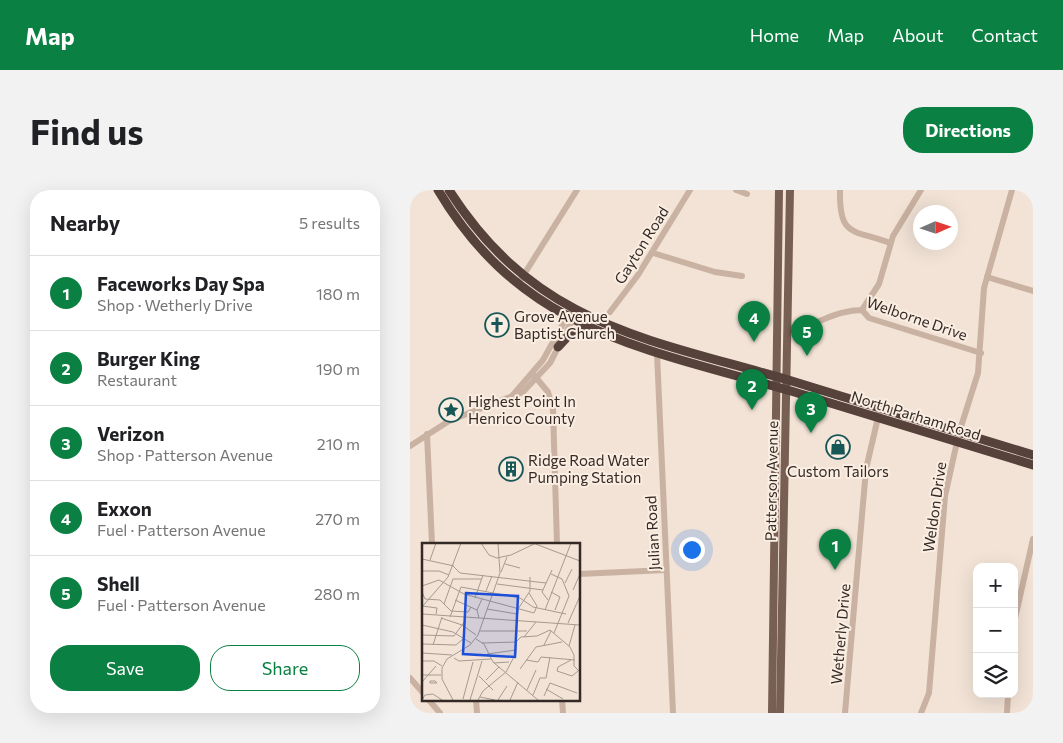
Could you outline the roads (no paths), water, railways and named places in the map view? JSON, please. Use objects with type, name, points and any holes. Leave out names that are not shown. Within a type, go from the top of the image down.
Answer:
[{"type":"highway","name":"North Parham Road","points":[[438,190],[470,236],[521,280],[593,330],[657,353],[777,387],[1033,465]]},
{"type":"highway","name":"North Parham Road","points":[[449,190],[478,231],[521,280]]},
{"type":"highway","name":"North Parham Road","points":[[572,314],[654,342],[782,378],[1033,455]]},
{"type":"highway","points":[[558,347],[571,333],[593,330]]},
{"type":"highway","points":[[629,344],[636,343],[650,347],[654,342]]},
{"type":"main road","name":"Patterson Avenue","points":[[780,190],[782,378],[786,390],[780,713]]},
{"type":"main road","name":"Patterson Avenue","points":[[772,713],[777,387],[782,378],[787,328],[790,190]]},
{"type":"street","name":"Gayton Road","points":[[610,312],[624,296],[653,253],[690,190]]},
{"type":"street","points":[[736,190],[747,194]]},
{"type":"street","points":[[840,190],[842,217],[846,226],[860,234],[890,243]]},
{"type":"street","points":[[862,310],[879,284],[890,243],[921,190]]},
{"type":"street","name":"Weldon Drive","points":[[921,713],[929,693],[945,496],[960,433],[978,372],[981,353],[982,305],[987,277],[1012,190]]},
{"type":"street","points":[[521,280],[574,191]]},
{"type":"street","points":[[653,253],[715,272],[742,276]]},
{"type":"street","points":[[987,277],[1033,291]]},
{"type":"street","name":"Welborne Drive","points":[[787,328],[803,326],[842,311],[862,310],[869,318],[981,353]]},
{"type":"street","points":[[535,376],[550,364],[572,314]]},
{"type":"street","points":[[410,446],[456,418],[523,392],[535,376],[572,314]]},
{"type":"street","name":"Julian Road","points":[[657,353],[673,713]]},
{"type":"street","points":[[535,376],[548,392],[553,409],[557,543]]},
{"type":"street","name":"Wetherly Drive","points":[[846,713],[866,469],[880,408]]},
{"type":"street","points":[[427,434],[432,543]]},
{"type":"street","points":[[1017,608],[1033,539]]},
{"type":"street","points":[[580,574],[666,570]]},
{"type":"street","points":[[410,678],[422,692]]},
{"type":"street","points":[[1007,713],[1008,698]]},
{"type":"street","points":[[429,700],[440,713]]},
{"type":"street","points":[[476,700],[477,713]]},
{"type":"street","points":[[562,700],[563,713]]},
{"type":"place","name":"Grove Avenue Baptist Church","points":[[497,325]]},
{"type":"place","name":"Exxon","points":[[754,342]]},
{"type":"place","name":"Shell","points":[[807,356]]},
{"type":"place","name":"Highest Point In Henrico County","points":[[451,410]]},
{"type":"place","name":"Burger King","points":[[752,410]]},
{"type":"place","name":"Verizon","points":[[811,433]]},
{"type":"place","name":"Custom Tailors","points":[[838,447]]},
{"type":"place","name":"Ridge Road Water Pumping Station","points":[[511,469]]},
{"type":"place","name":"Faceworks Day Spa","points":[[835,570]]}]
